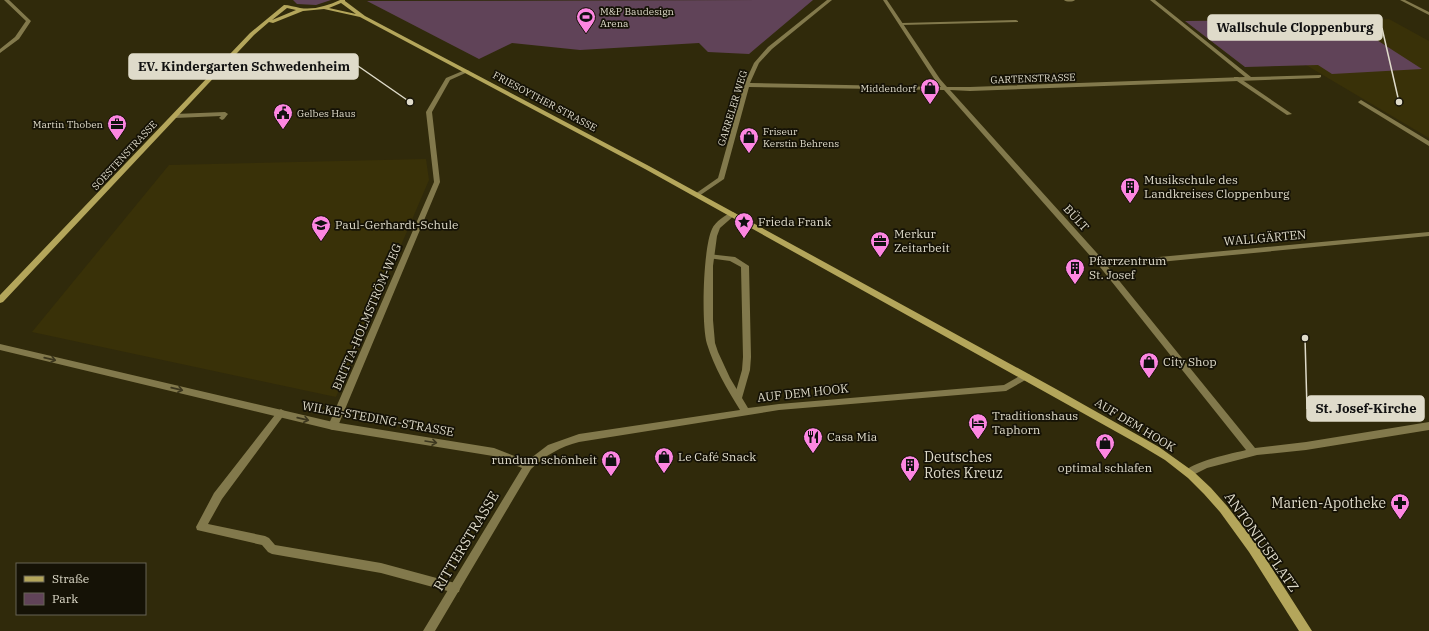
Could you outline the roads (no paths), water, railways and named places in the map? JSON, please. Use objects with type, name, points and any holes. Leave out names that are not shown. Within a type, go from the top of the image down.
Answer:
[{"type":"street","points":[[0,50],[17,38],[29,21],[6,0]]},
{"type":"street","points":[[284,0],[286,6]]},
{"type":"street","name":"FRIESOYTHER STRASSE","points":[[324,8],[342,0],[364,17],[467,70],[715,205]]},
{"type":"street","name":"GARRELER WEG","points":[[697,195],[721,179],[747,85],[757,63],[770,48],[830,0]]},
{"type":"street","name":"BÜLT","points":[[885,0],[946,89],[1103,265],[1253,452]]},
{"type":"street","points":[[1066,0],[1073,0]]},
{"type":"street","points":[[1152,0],[1249,78]]},
{"type":"street","points":[[1402,0],[1429,14]]},
{"type":"street","name":"FRIESOYTHER STRASSE","points":[[286,6],[302,10],[324,8],[364,17]]},
{"type":"street","name":"SOESTENSTRASSE","points":[[0,300],[247,40],[286,6]]},
{"type":"street","name":"SOESTENSTRASSE","points":[[264,24],[302,10]]},
{"type":"street","points":[[902,24],[1016,21]]},
{"type":"street","name":"BRITTA-HOLMSTRÖM-WEG","points":[[333,426],[387,297],[418,230],[437,182],[429,112],[448,79],[467,70]]},
{"type":"street","name":"GARTENSTRASSE","points":[[747,85],[946,89],[1159,83],[1236,78],[1319,76]]},
{"type":"street","points":[[1236,78],[1289,114]]},
{"type":"street","points":[[1361,102],[1429,144]]},
{"type":"street","points":[[175,116],[225,114],[222,118]]},
{"type":"street","name":"AUF DEM HOOK","points":[[715,205],[1129,434],[1189,473]]},
{"type":"street","name":"AUF DEM HOOK","points":[[733,214],[716,227],[711,242],[709,291],[710,341],[719,366],[745,411],[838,401],[1006,388],[1026,376]]},
{"type":"street","name":"WALLGÄRTEN","points":[[1103,265],[1429,234]]},
{"type":"street","points":[[711,256],[732,259],[745,266],[747,357],[746,370],[738,398]]},
{"type":"street","name":"WILKE-STEDING-STRASSE","points":[[0,347],[333,426],[494,452],[528,466]]},
{"type":"street","points":[[528,466],[542,453],[555,444],[579,438],[745,411]]},
{"type":"street","points":[[281,413],[218,496],[201,526],[265,541],[272,549],[381,568],[455,588]]},
{"type":"street","points":[[1189,473],[1205,465],[1253,452],[1306,446],[1429,426]]},
{"type":"street","name":"RITTERSTRASSE","points":[[429,631],[528,466]]},
{"type":"street","name":"ANTONIUSPLATZ","points":[[1189,473],[1210,493],[1232,520],[1306,631]]},
{"type":"place","name":"M&P Baudesign Arena","points":[[586,34]]},
{"type":"place","name":"EV. Kindergarten Schwedenheim","points":[[410,102]]},
{"type":"place","name":"Wallschule Cloppenburg","points":[[1399,102]]},
{"type":"place","name":"Middendorf","points":[[930,105]]},
{"type":"place","name":"Gelbes Haus","points":[[283,130]]},
{"type":"place","name":"Martin Thoben","points":[[117,141]]},
{"type":"place","name":"Friseur Kerstin Behrens","points":[[749,154]]},
{"type":"place","name":"Musikschule des Landkreises Cloppenburg","points":[[1130,204]]},
{"type":"place","name":"Frieda Frank","points":[[744,239]]},
{"type":"place","name":"Paul-Gerhardt-Schule","points":[[321,242]]},
{"type":"place","name":"Merkur Zeitarbeit","points":[[880,258]]},
{"type":"place","name":"Pfarrzentrum St. Josef","points":[[1075,285]]},
{"type":"place","name":"St. Josef-Kirche","points":[[1305,338]]},
{"type":"place","name":"City Shop","points":[[1149,379]]},
{"type":"place","name":"Traditionshaus Taphorn","points":[[978,440]]},
{"type":"place","name":"Casa Mia","points":[[813,454]]},
{"type":"place","name":"optimal schlafen","points":[[1105,460]]},
{"type":"place","name":"Le Café Snack","points":[[664,474]]},
{"type":"place","name":"rundum schönheit","points":[[611,477]]},
{"type":"place","name":"Deutsches Rotes Kreuz","points":[[910,482]]},
{"type":"place","name":"Marien-Apotheke","points":[[1400,520]]}]
